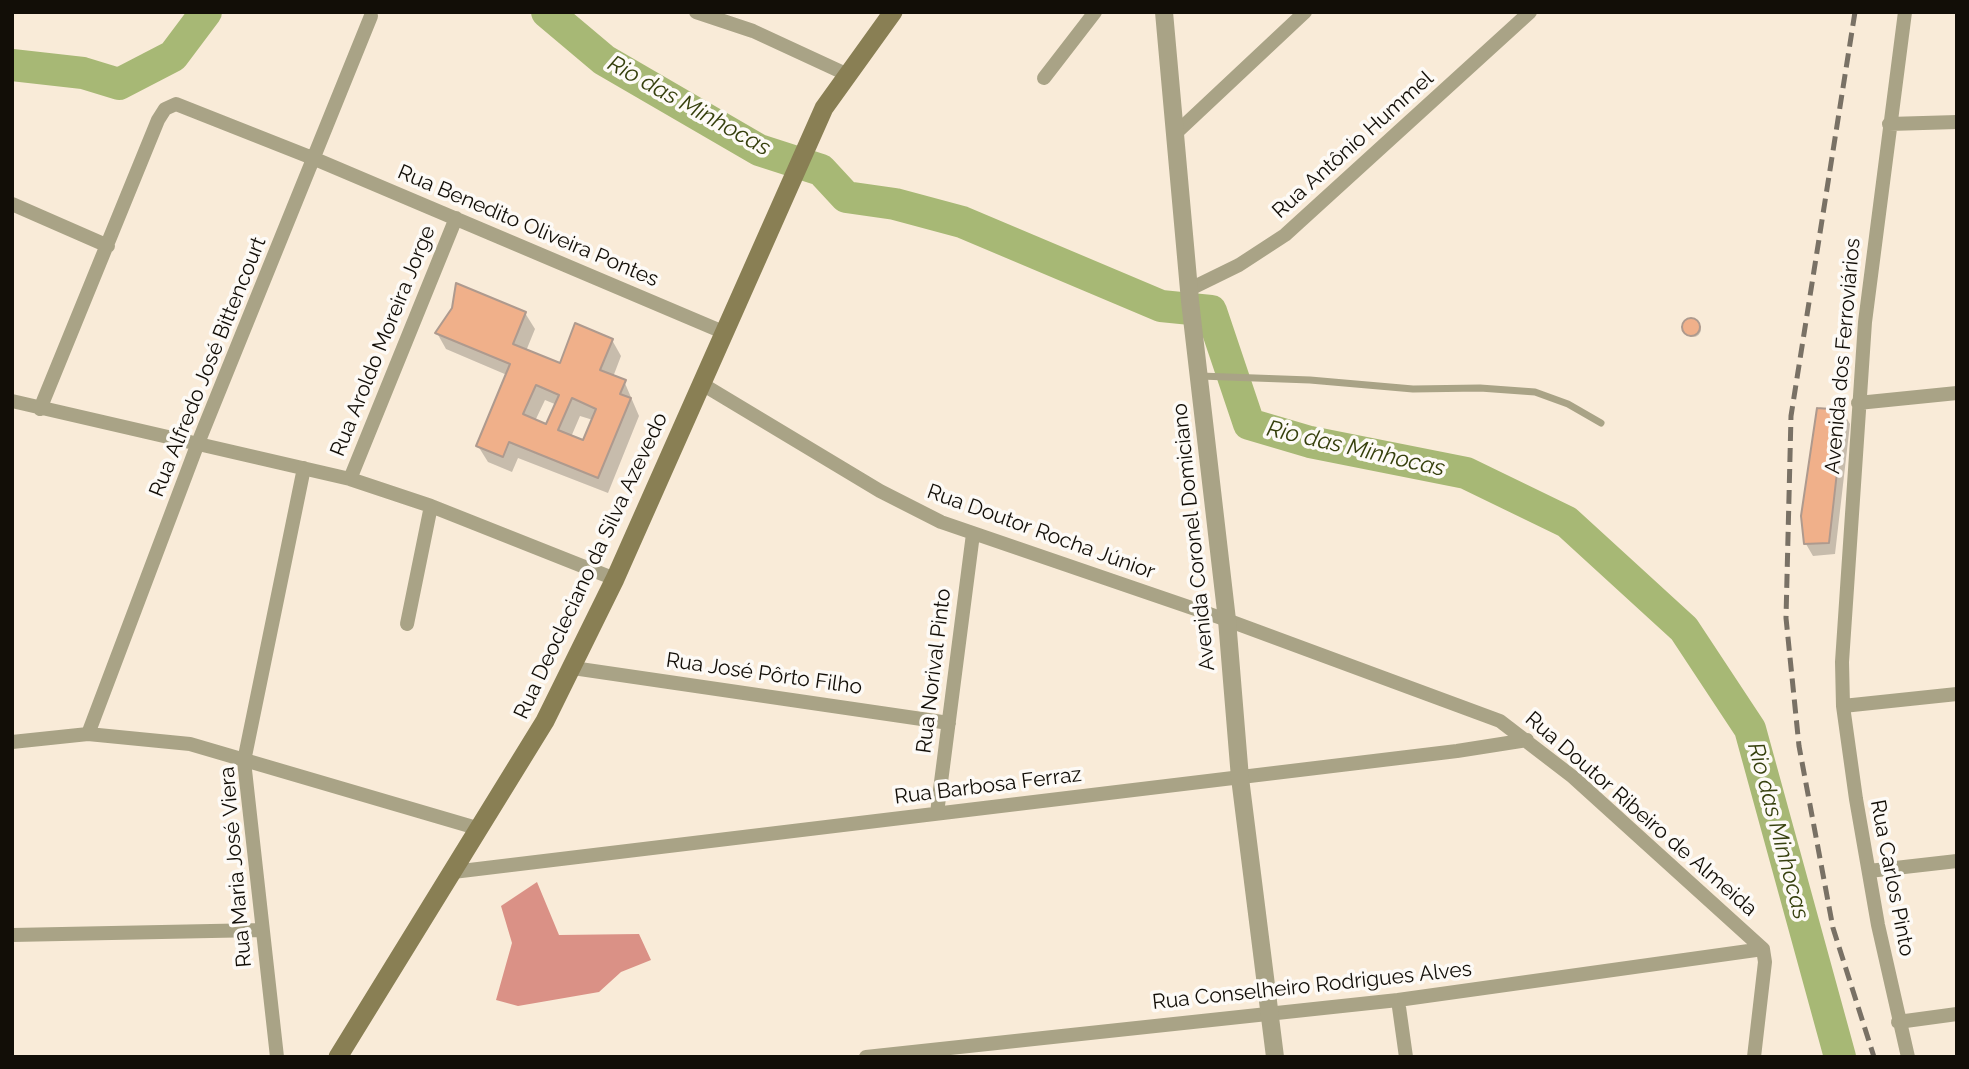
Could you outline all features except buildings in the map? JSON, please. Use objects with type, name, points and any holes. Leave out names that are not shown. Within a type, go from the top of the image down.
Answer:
[{"type":"main road","name":"Rua Deocleciano da Silva Azevedo","points":[[338,1057],[480,829],[573,667],[615,579],[824,108],[893,12]]},
{"type":"street","points":[[696,12],[753,31],[846,74]]},
{"type":"street","points":[[1044,78],[1096,12]]},
{"type":"street","name":"Avenida Coronel Domiciano","points":[[1164,12],[1195,348],[1227,620],[1240,778],[1275,1057]]},
{"type":"street","points":[[1176,133],[1305,12]]},
{"type":"street","name":"Rua Antônio Hummel","points":[[1190,295],[1285,235],[1530,12]]},
{"type":"street","name":"Avenida dos Ferroviários","points":[[1843,706],[1845,581],[1858,403],[1889,124],[1905,12]]},
{"type":"street","name":"Rua Alfredo José Bittencourt","points":[[88,734],[198,443],[371,16]]},
{"type":"street","name":"Rua Benedito Oliveira Pontes","points":[[108,246],[161,114],[170,106],[183,105],[723,332]]},
{"type":"street","points":[[1889,124],[1957,122]]},
{"type":"street","points":[[12,204],[108,246],[40,409]]},
{"type":"street","name":"Rua Aroldo Moreira Jorge","points":[[350,479],[456,218]]},
{"type":"street","name":"Rua Doutor Rocha Júnior","points":[[702,384],[908,507],[973,534],[1227,620]]},
{"type":"street","points":[[1858,403],[1957,393]]},
{"type":"street","points":[[12,401],[350,479],[431,506],[615,579]]},
{"type":"street","name":"Rua Maria José Viera","points":[[277,1057],[244,761],[304,468]]},
{"type":"street","points":[[407,624],[431,506]]},
{"type":"street","name":"Rua Norival Pinto","points":[[937,813],[973,534]]},
{"type":"street","name":"Rua Doutor Ribeiro de Almeida","points":[[1227,620],[1480,712],[1527,740],[1573,777],[1763,949]]},
{"type":"street","name":"Rua José Pôrto Filho","points":[[573,667],[949,723]]},
{"type":"street","points":[[1843,706],[1957,694]]},
{"type":"street","name":"Rua Carlos Pinto","points":[[1843,706],[1869,872],[1908,1057]]},
{"type":"street","points":[[12,742],[88,734],[173,741],[480,829]]},
{"type":"street","name":"Rua Barbosa Ferraz","points":[[453,872],[1240,778],[1527,740]]},
{"type":"street","points":[[1869,872],[1957,861]]},
{"type":"street","points":[[12,935],[261,930]]},
{"type":"street","points":[[1754,1057],[1765,962],[1763,949]]},
{"type":"street","name":"Rua Conselheiro Rodrigues Alves","points":[[866,1057],[960,1051],[1398,1000],[1763,949]]},
{"type":"street","points":[[1398,1000],[1406,1057]]},
{"type":"street","points":[[1899,1023],[1957,1014]]},
{"type":"lane","points":[[1199,376],[1310,380],[1413,390],[1480,388],[1535,392],[1568,404],[1601,422]]},
{"type":"shaded area","points":[[537,882],[559,935],[639,934],[651,960],[621,972],[599,992],[518,1006],[496,1000],[512,943],[501,906]]},
{"type":"waterway","name":"Rio das Minhocas","points":[[12,65],[83,73],[119,84],[173,56],[206,12]]},
{"type":"waterway","name":"Rio das Minhocas","points":[[547,12],[604,60],[759,150],[821,170],[846,197],[895,204],[962,222],[1161,306],[1211,311],[1249,424],[1310,442],[1466,473],[1567,522],[1684,629],[1750,729],[1840,1057]]},
{"type":"railway","points":[[1855,12],[1791,416],[1786,618],[1799,746],[1833,928],[1874,1057]]}]
